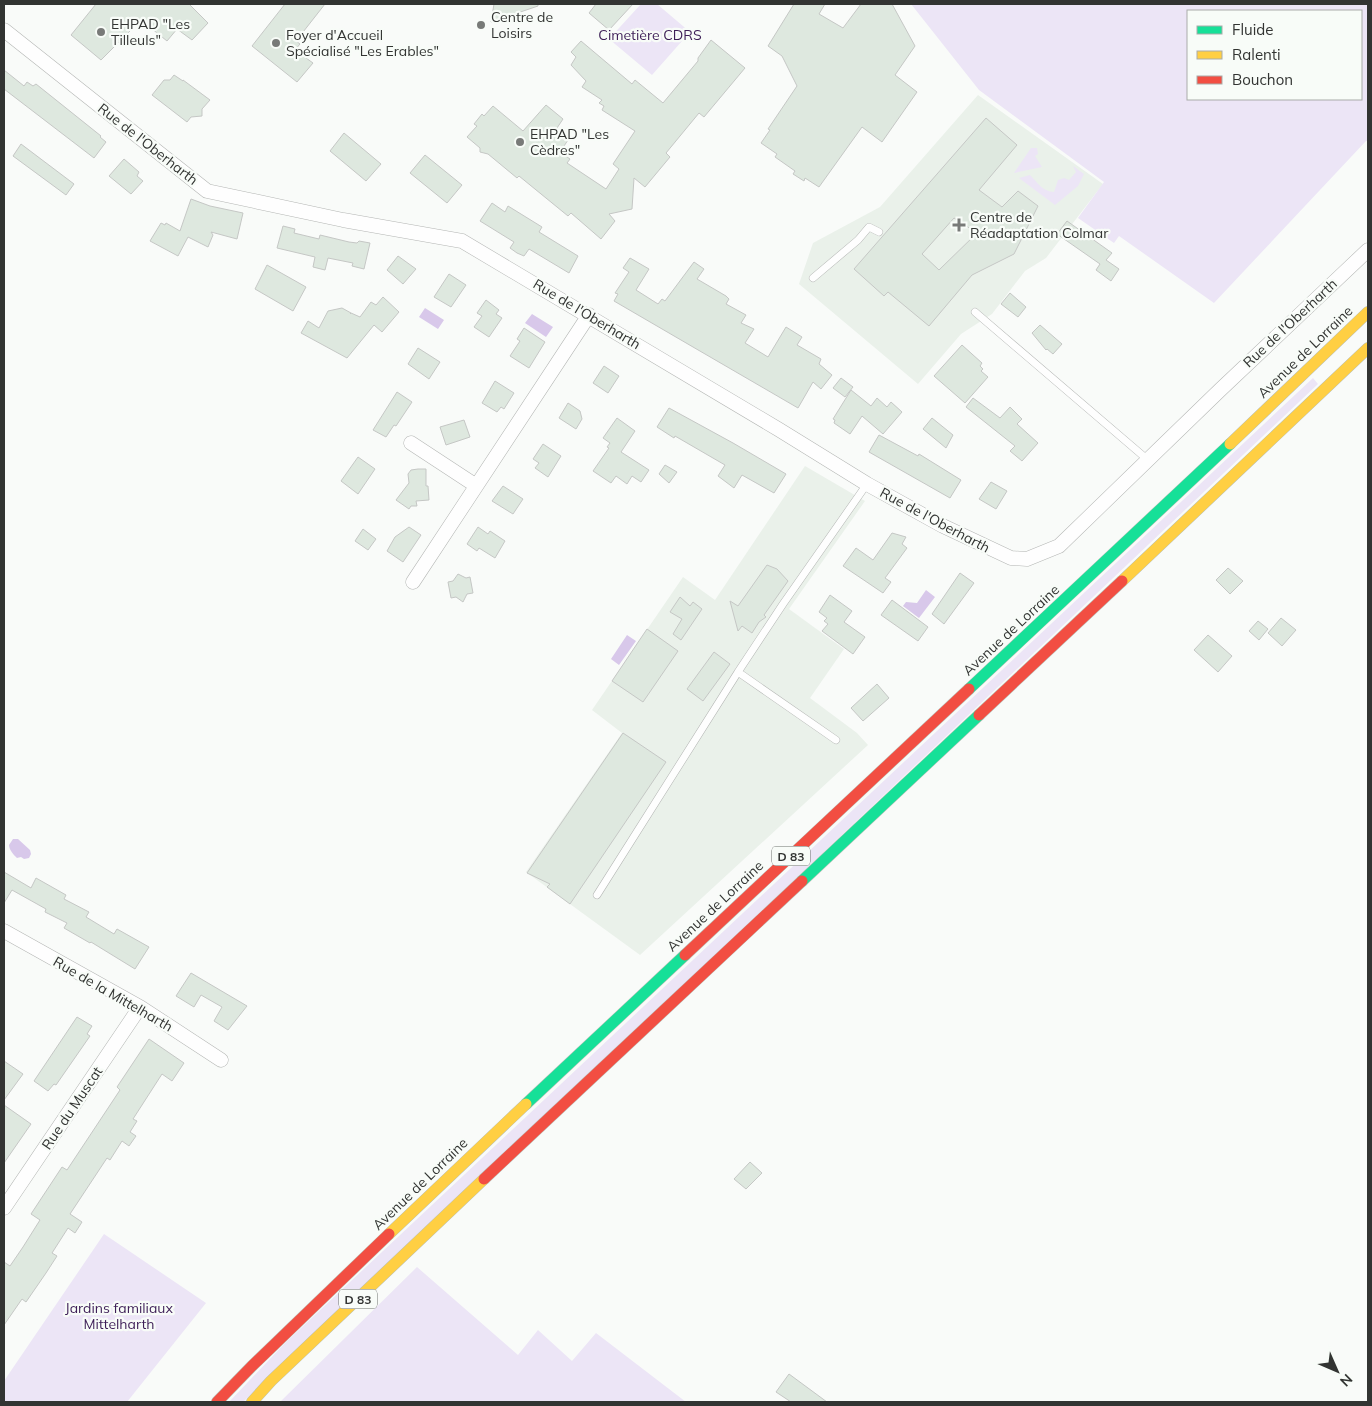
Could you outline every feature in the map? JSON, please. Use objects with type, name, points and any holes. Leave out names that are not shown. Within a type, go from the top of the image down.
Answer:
[{"type":"main road","name":"Avenue de Lorraine","points":[[217,1402],[456,1170],[1142,528],[1368,312]]},
{"type":"main road","name":"D 83","points":[[252,1402],[466,1196],[1368,348]]},
{"type":"street","name":"Rue de l'Oberharth","points":[[4,30],[207,190],[343,220],[462,240],[867,484],[943,526],[1011,558],[1027,559],[1040,556],[1059,546],[1368,250]]},
{"type":"street","points":[[413,582],[475,485],[589,315]]},
{"type":"street","points":[[411,443],[475,485]]},
{"type":"street","name":"Rue de la Mittelharth","points":[[4,931],[140,1007],[221,1060]]},
{"type":"street","name":"Rue du Muscat","points":[[4,1207],[140,1007]]},
{"type":"lane","points":[[813,278],[858,240],[869,226],[879,232]]},
{"type":"lane","points":[[974,312],[1148,460]]},
{"type":"lane","points":[[596,895],[738,672],[867,484]]},
{"type":"lane","points":[[738,672],[836,740]]},
{"type":"shaded area","name":"Centre de Réadaptation Colmar","points":[[978,95],[1103,184],[1046,258],[1025,271],[992,314],[961,334],[918,384],[799,284],[813,243],[880,207]]},
{"type":"shaded area","points":[[425,308],[444,320],[438,329],[419,317]]},
{"type":"shaded area","points":[[532,314],[553,327],[546,337],[525,323]]},
{"type":"shaded area","points":[[805,466],[865,501],[789,609],[844,649],[810,698],[857,733],[868,745],[640,955],[526,872],[622,733],[592,710],[683,577],[715,600]]},
{"type":"shaded area","points":[[926,590],[935,597],[919,618],[903,606],[906,602],[917,603]]},
{"type":"shaded area","points":[[627,635],[636,641],[619,665],[611,659]]},
{"type":"shaded area","points":[[13,839],[18,839],[30,850],[29,858],[17,858],[13,854],[9,845]]},
{"type":"green space","name":"Cimetière CDRS","points":[[641,4],[657,4],[690,32],[652,75],[609,39]]},
{"type":"green space","points":[[911,4],[1368,4],[1368,141],[1214,303],[1119,236],[1114,243],[1078,218],[1104,182],[979,90]]},
{"type":"green space","points":[[1031,148],[1037,148],[1038,154],[1035,156],[1042,167],[1014,173]]},
{"type":"green space","points":[[1073,166],[1084,174],[1078,186],[1055,205],[1019,178],[1030,175],[1043,188],[1054,192],[1058,180],[1064,178],[1069,180],[1076,172]]},
{"type":"green space","points":[[1313,378],[1318,384],[243,1402],[229,1402],[285,1343]]},
{"type":"green space","name":"Jardins familiaux Mittelharth","points":[[104,1234],[206,1303],[127,1402],[4,1402],[4,1381]]},
{"type":"green space","points":[[417,1267],[518,1355],[538,1330],[572,1361],[596,1333],[686,1402],[280,1402]]},
{"type":"building","name":"EHPAD \"Les Tilleuls\"","points":[[96,4],[189,4],[208,23],[192,40],[177,29],[167,41],[141,20],[101,60],[71,35]]},
{"type":"building","name":"Foyer d'Accueil Spécialisé \"Les Erables\"","points":[[285,4],[325,4],[296,41],[300,44],[295,50],[313,63],[297,82],[252,46]]},
{"type":"building","points":[[494,4],[538,4],[538,6],[491,22]]},
{"type":"building","points":[[596,4],[633,4],[609,30],[589,13]]},
{"type":"building","points":[[794,4],[825,4],[819,14],[843,28],[861,4],[892,4],[915,46],[895,75],[917,92],[882,142],[862,127],[819,187],[805,178],[804,181],[793,174],[795,171],[775,157],[777,154],[761,143],[770,130],[768,129],[797,86],[782,56],[768,46]]},
{"type":"building","name":"EHPAD \"Les Cèdres\"","points":[[711,40],[745,68],[704,117],[699,113],[666,153],[670,157],[645,187],[634,178],[632,209],[609,214],[615,221],[601,239],[571,213],[568,216],[519,176],[517,178],[488,154],[480,152],[480,148],[467,137],[477,126],[474,124],[482,114],[484,116],[493,106],[523,131],[546,105],[563,119],[555,131],[568,140],[560,152],[570,159],[567,163],[606,189],[619,169],[613,164],[635,131],[602,110],[604,106],[599,103],[602,100],[582,87],[586,81],[571,65],[576,57],[571,52],[581,41],[632,84],[635,80],[663,103],[698,61],[698,58]]},
{"type":"building","points":[[4,70],[24,86],[27,82],[33,86],[36,84],[101,136],[106,142],[94,158],[4,89]]},
{"type":"building","points":[[174,75],[210,100],[202,109],[202,116],[191,117],[187,122],[152,95],[164,80],[170,80]]},
{"type":"building","points":[[986,118],[1017,145],[979,190],[1002,207],[1018,191],[1038,206],[1014,254],[972,275],[929,326],[888,292],[884,296],[854,269]],"holes":[[[954,218],[977,233],[939,270],[922,254]]]},
{"type":"building","points":[[344,133],[381,164],[366,181],[330,151]]},
{"type":"building","points":[[21,144],[74,184],[66,195],[13,156]]},
{"type":"building","points":[[425,155],[462,185],[447,203],[410,173]]},
{"type":"building","points":[[124,159],[139,172],[137,176],[143,181],[131,194],[109,176]]},
{"type":"building","points":[[191,199],[210,206],[243,213],[237,239],[211,232],[213,235],[208,247],[188,237],[178,256],[150,241],[161,223],[165,225],[166,223],[180,231]]},
{"type":"building","points":[[492,203],[505,212],[508,206],[542,227],[539,232],[578,256],[569,273],[529,249],[524,256],[517,253],[510,248],[514,242],[480,221]]},
{"type":"building","points":[[1067,221],[1112,253],[1106,260],[1119,269],[1111,281],[1096,270],[1100,264],[1057,234]]},
{"type":"building","points":[[283,226],[295,229],[294,233],[319,239],[320,235],[349,242],[370,243],[364,269],[352,266],[353,263],[328,258],[325,270],[313,267],[315,257],[277,248]]},
{"type":"building","points":[[398,256],[416,269],[403,284],[387,270]]},
{"type":"building","points":[[630,258],[649,269],[636,290],[658,304],[662,299],[665,301],[694,262],[704,269],[697,279],[726,296],[729,299],[726,304],[746,315],[741,323],[754,329],[745,343],[768,357],[786,327],[802,337],[797,345],[821,359],[819,364],[832,375],[821,389],[813,382],[798,408],[614,301],[618,294],[615,293],[629,272],[623,268]]},
{"type":"building","points":[[267,265],[306,287],[293,311],[255,289]]},
{"type":"building","points":[[449,274],[466,285],[451,307],[434,297]]},
{"type":"building","points":[[1010,293],[1026,307],[1018,317],[1001,304]]},
{"type":"building","points":[[383,297],[399,312],[382,332],[374,325],[347,358],[301,333],[308,321],[319,328],[328,311],[342,308],[360,317],[371,302],[376,305]]},
{"type":"building","points":[[486,300],[499,310],[496,314],[502,318],[489,337],[474,327],[482,316],[477,313]]},
{"type":"building","points":[[1040,325],[1062,344],[1053,354],[1046,350],[1032,333]]},
{"type":"building","points":[[524,328],[545,342],[529,368],[510,356],[520,341],[517,339]]},
{"type":"building","points":[[962,345],[982,363],[980,366],[983,369],[981,371],[988,377],[965,403],[934,376]]},
{"type":"building","points":[[418,348],[440,362],[429,379],[408,364]]},
{"type":"building","points":[[604,366],[619,376],[608,393],[593,383]]},
{"type":"building","points":[[841,378],[853,387],[845,397],[833,388]]},
{"type":"building","points":[[495,381],[514,393],[504,409],[501,407],[497,412],[482,403]]},
{"type":"building","points":[[851,390],[871,406],[877,398],[887,407],[891,402],[902,412],[883,434],[862,416],[850,434],[834,423],[835,420],[833,419]]},
{"type":"building","points":[[397,392],[412,402],[386,437],[373,430]]},
{"type":"building","points":[[973,398],[1000,418],[1010,407],[1022,419],[1017,424],[1038,443],[1022,461],[1010,451],[1015,446],[966,407]]},
{"type":"building","points":[[568,403],[580,411],[582,419],[576,429],[559,418]]},
{"type":"building","points":[[669,408],[786,474],[774,493],[742,475],[734,488],[718,476],[725,465],[657,427]]},
{"type":"building","points":[[617,418],[635,431],[621,452],[649,470],[641,482],[632,476],[627,484],[616,476],[611,483],[593,471],[609,448],[607,447],[610,443],[603,438]]},
{"type":"building","points":[[932,418],[953,435],[946,448],[923,429]]},
{"type":"building","points":[[464,420],[470,437],[446,445],[440,427]]},
{"type":"building","points":[[879,435],[918,456],[919,454],[961,480],[950,498],[869,452]]},
{"type":"building","points":[[543,444],[561,456],[548,477],[535,468],[539,463],[533,459]]},
{"type":"building","points":[[358,457],[375,469],[358,494],[341,481]]},
{"type":"building","points":[[665,465],[677,472],[669,483],[659,474]]},
{"type":"building","points":[[426,469],[426,486],[428,486],[429,500],[416,501],[417,506],[411,506],[409,509],[396,500],[409,483],[408,474],[411,470]]},
{"type":"building","points":[[991,482],[1007,491],[996,509],[979,499]]},
{"type":"building","points":[[503,486],[523,499],[513,514],[492,501]]},
{"type":"building","points":[[409,527],[421,535],[403,562],[387,551],[395,537]]},
{"type":"building","points":[[478,527],[488,534],[490,531],[505,541],[495,558],[479,548],[477,551],[467,544]]},
{"type":"building","points":[[363,529],[376,539],[368,550],[355,541]]},
{"type":"building","points":[[892,533],[906,537],[902,544],[907,548],[885,578],[891,582],[883,593],[843,566],[856,548],[873,560]]},
{"type":"building","points":[[767,565],[777,569],[788,581],[764,615],[766,617],[759,622],[752,633],[742,626],[738,631],[730,601],[738,606]]},
{"type":"building","points":[[1228,568],[1243,581],[1230,594],[1216,580]]},
{"type":"building","points":[[960,573],[974,583],[944,624],[932,614]]},
{"type":"building","points":[[458,574],[466,578],[470,577],[473,593],[467,594],[463,602],[456,597],[451,598],[448,582],[453,581]]},
{"type":"building","points":[[830,595],[852,611],[844,622],[865,637],[853,654],[822,631],[828,624],[824,621],[827,618],[819,612]]},
{"type":"building","points":[[680,597],[690,606],[693,602],[702,609],[681,640],[673,634],[682,619],[670,612]]},
{"type":"building","points":[[892,600],[928,627],[918,641],[881,615]]},
{"type":"building","points":[[1281,618],[1296,630],[1282,646],[1268,633]]},
{"type":"building","points":[[1258,621],[1268,629],[1259,640],[1249,631]]},
{"type":"building","points":[[647,629],[678,651],[643,702],[612,681]]},
{"type":"building","points":[[1208,635],[1232,656],[1218,672],[1194,650]]},
{"type":"building","points":[[714,652],[730,664],[703,701],[687,689]]},
{"type":"building","points":[[877,684],[889,698],[863,721],[851,708]]},
{"type":"building","points":[[623,733],[666,762],[570,904],[547,887],[550,884],[527,873]]},
{"type":"building","points":[[4,872],[31,888],[36,878],[66,895],[64,899],[89,912],[86,917],[114,934],[117,929],[149,947],[135,969],[64,928],[67,923],[45,912],[46,909],[12,890],[4,903]]},
{"type":"building","points":[[191,973],[247,1006],[228,1030],[214,1021],[222,1007],[201,995],[194,1007],[176,996]]},
{"type":"building","points":[[77,1017],[92,1026],[87,1034],[90,1036],[56,1085],[54,1084],[48,1091],[34,1081]]},
{"type":"building","points":[[149,1039],[184,1063],[172,1081],[162,1074],[133,1119],[137,1121],[130,1132],[136,1136],[129,1146],[122,1141],[110,1160],[107,1158],[70,1214],[82,1222],[75,1233],[68,1228],[52,1253],[57,1256],[46,1273],[26,1302],[22,1299],[4,1325],[4,1262],[10,1266],[23,1247],[40,1220],[31,1214],[62,1167],[67,1170],[120,1090],[117,1087]]},
{"type":"building","points":[[4,1061],[23,1074],[4,1100]]},
{"type":"building","points":[[4,1105],[31,1124],[4,1163]]},
{"type":"building","points":[[750,1162],[762,1173],[746,1189],[734,1179]]},
{"type":"building","points":[[789,1374],[827,1402],[791,1402],[776,1392]]},
{"type":"traffic: fast","points":[[969,689],[1230,444]]},
{"type":"traffic: fast","points":[[802,881],[979,715]]},
{"type":"traffic: fast","points":[[526,1104],[685,955]]},
{"type":"traffic: slow","points":[[1230,444],[1368,312]]},
{"type":"traffic: slow","points":[[1122,581],[1368,348]]},
{"type":"traffic: slow","points":[[389,1234],[526,1104]]},
{"type":"traffic: slow","points":[[252,1402],[271,1381],[484,1179]]},
{"type":"traffic: jam","points":[[979,715],[1122,581]]},
{"type":"traffic: jam","points":[[685,955],[969,689]]},
{"type":"traffic: jam","points":[[484,1179],[802,881]]},
{"type":"traffic: jam","points":[[217,1402],[389,1234]]},
{"type":"place","name":"Centre de Loisirs","points":[[481,25]]},
{"type":"place","name":"EHPAD \"Les Tilleuls\"","points":[[101,32]]},
{"type":"place","name":"Foyer d'Accueil Spécialisé \"Les Erables\"","points":[[276,43]]},
{"type":"place","name":"EHPAD \"Les Cèdres\"","points":[[520,142]]},
{"type":"place","name":"Centre de Réadaptation Colmar","points":[[959,225]]}]
